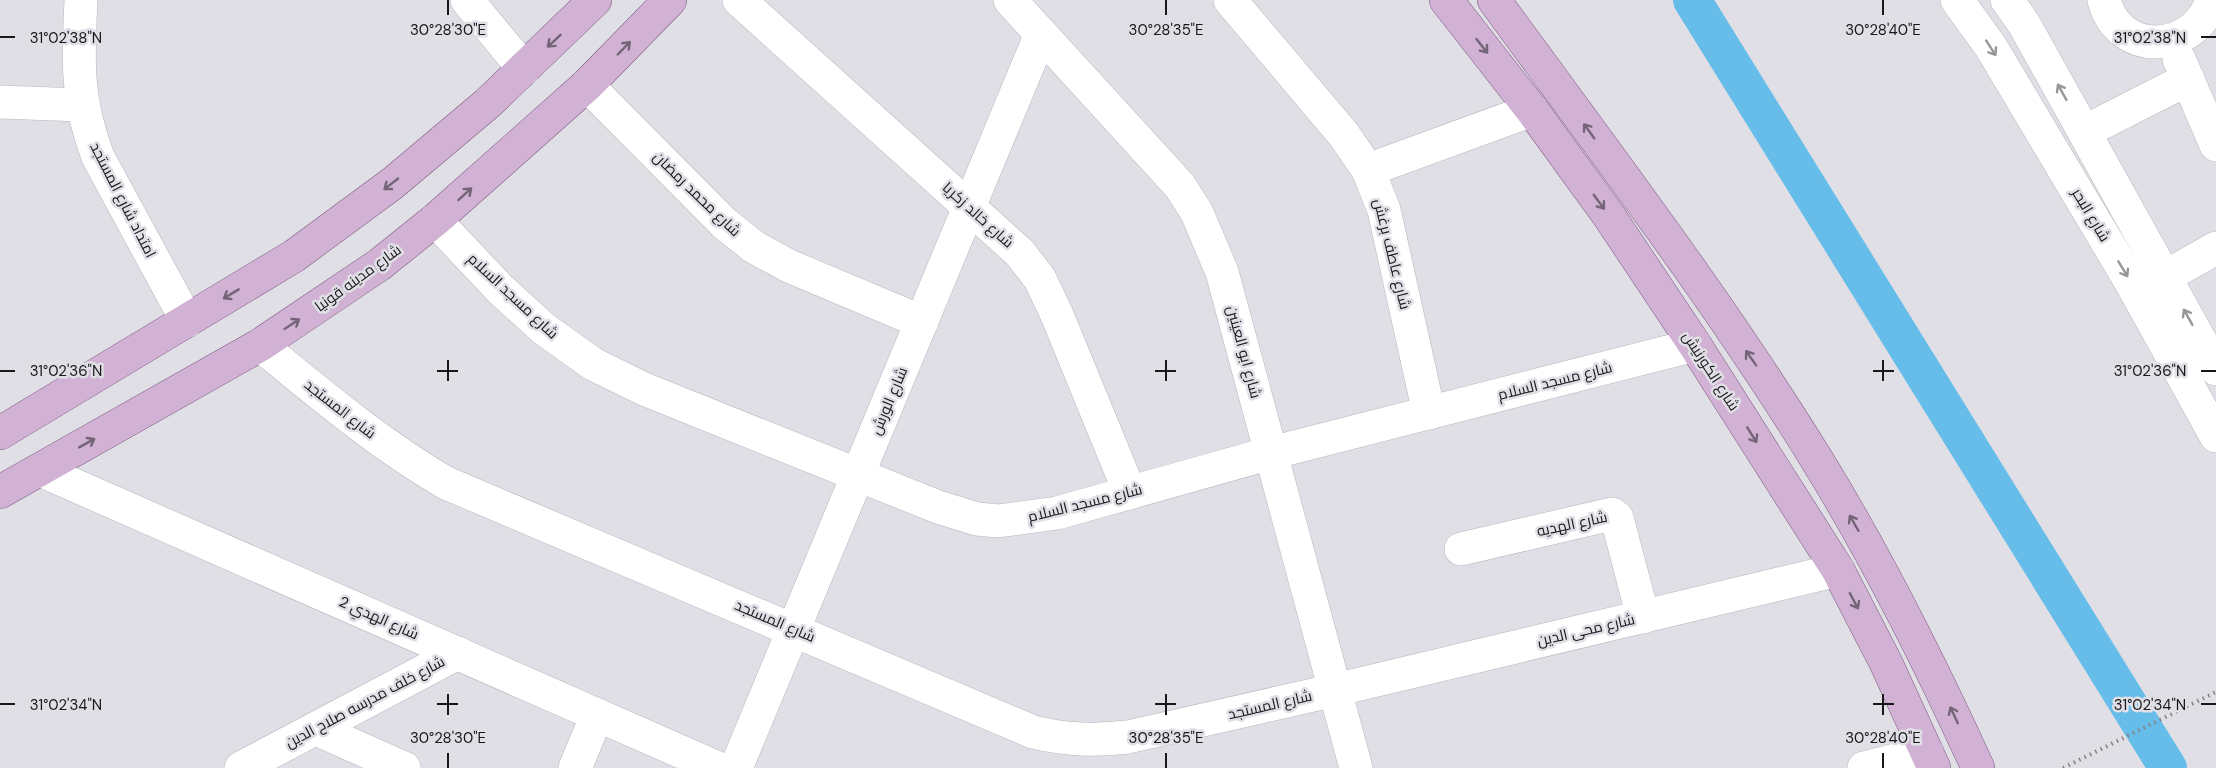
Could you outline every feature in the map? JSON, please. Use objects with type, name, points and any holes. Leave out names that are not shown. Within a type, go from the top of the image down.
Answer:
[{"type":"main road","points":[[0,433],[294,256],[393,183],[524,69],[595,0]]},
{"type":"main road","name":"شارع مدينه قونيا","points":[[0,492],[260,345],[379,266],[435,220],[587,86],[670,0]]},
{"type":"main road","name":"شارع الكورنيش","points":[[1446,0],[1532,110],[1610,216],[1695,345],[1838,570],[1886,663],[1931,760]]},
{"type":"main road","points":[[1494,0],[1667,237],[1818,460],[1915,634],[1978,768]]},
{"type":"street","name":"امتداد شارع المستجد","points":[[81,0],[78,82],[81,105],[98,158],[188,321]]},
{"type":"street","points":[[467,0],[524,69]]},
{"type":"street","name":"شارع خالد زكريا","points":[[739,0],[1020,254],[1040,279],[1130,493]]},
{"type":"street","name":"شارع ابو العينين","points":[[1010,0],[1180,186],[1197,213],[1222,272],[1356,768]]},
{"type":"street","name":"شارع عاطف برغش","points":[[1230,0],[1344,135],[1368,170],[1384,210],[1429,413]]},
{"type":"street","name":"شارع البحر","points":[[1957,0],[1991,47],[2132,284],[2204,387],[2216,436]]},
{"type":"street","points":[[2007,0],[2024,24],[2216,369]]},
{"type":"street","points":[[2104,0],[2114,21],[2125,32],[2140,39],[2155,42],[2186,35],[2199,25],[2208,12],[2212,0]]},
{"type":"street","name":"شارع الورش","points":[[736,768],[1041,34]]},
{"type":"street","points":[[2171,40],[2216,145]]},
{"type":"street","points":[[2084,132],[2188,80]]},
{"type":"street","name":"شارع محمد رمضان","points":[[587,86],[724,223],[754,248],[789,266],[922,322]]},
{"type":"street","points":[[0,102],[81,105]]},
{"type":"street","points":[[1368,170],[1532,110]]},
{"type":"street","name":"شارع مسجد السلام","points":[[435,220],[500,289],[544,329],[592,364],[644,389],[957,514],[998,521],[1057,513],[1271,453],[1695,345]]},
{"type":"street","points":[[2165,278],[2216,248]]},
{"type":"street","name":"شارع المستجد","points":[[260,345],[369,433],[406,460],[446,483],[794,628],[1033,732],[1063,740],[1094,741],[1128,736],[1335,690]]},
{"type":"street","name":"شارع الهدي 2","points":[[40,470],[718,768]]},
{"type":"street","name":"شارع الهديه","points":[[1461,549],[1611,514],[1617,518],[1643,616]]},
{"type":"street","name":"شارع محى الدين","points":[[1335,690],[1838,570]]},
{"type":"street","name":"شارع خلف مدرسه صلاح الدين","points":[[241,768],[458,652]]},
{"type":"street","points":[[575,768],[597,715]]},
{"type":"street","points":[[316,729],[401,768]]},
{"type":"street","points":[[1864,768],[1931,760]]},
{"type":"path","points":[[2063,768],[2216,692]]},
{"type":"waterway","points":[[1692,0],[2168,768]]}]
